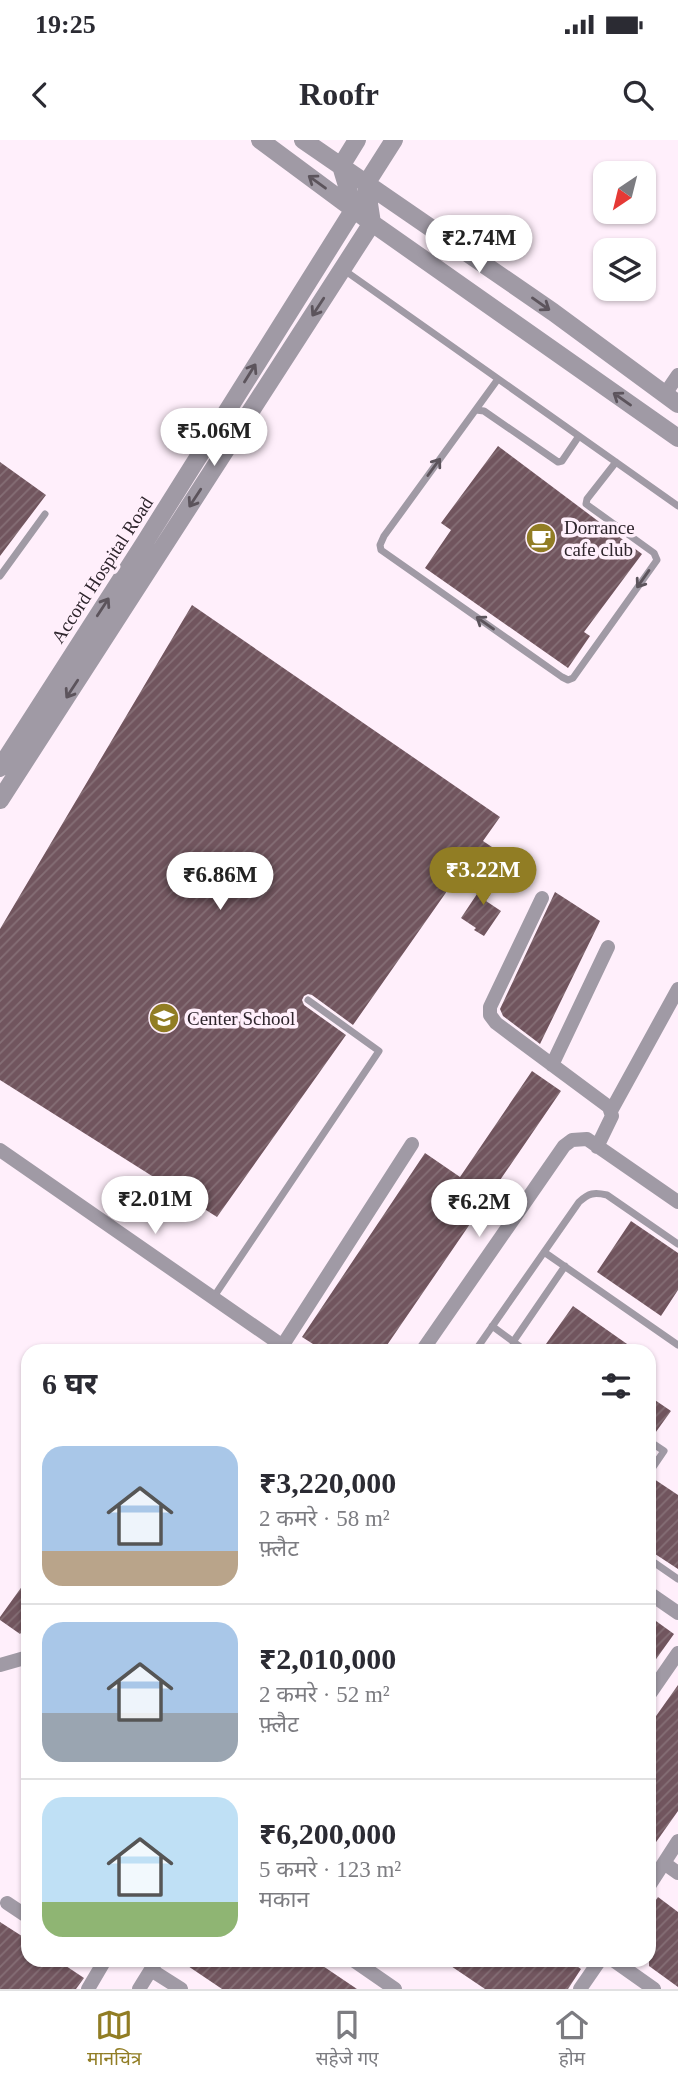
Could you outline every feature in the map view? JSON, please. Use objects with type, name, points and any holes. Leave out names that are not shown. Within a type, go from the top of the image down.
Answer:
[{"type":"street","points":[[260,140],[372,223],[678,438]]},
{"type":"street","points":[[303,140],[553,312],[671,399],[678,376]]},
{"type":"street","points":[[354,209],[341,166],[357,140]]},
{"type":"street","points":[[0,800],[372,223],[366,184],[394,140]]},
{"type":"street","name":"Accord Hospital Road","points":[[0,768],[354,209]]},
{"type":"street","points":[[541,898],[490,1007],[490,1015],[496,1023],[611,1111]]},
{"type":"street","points":[[552,1065],[608,947]]},
{"type":"street","points":[[597,1147],[612,1116],[611,1111],[678,989]]},
{"type":"street","points":[[427,1344],[564,1146],[572,1140],[587,1139],[678,1202]]},
{"type":"street","points":[[286,1344],[412,1144]]},
{"type":"street","points":[[0,1150],[276,1344]]},
{"type":"street","points":[[656,1598],[678,1613]]},
{"type":"street","points":[[656,1685],[678,1653]]},
{"type":"street","points":[[0,1665],[21,1659]]},
{"type":"street","points":[[656,1875],[678,1841]]},
{"type":"street","points":[[664,1863],[678,1873]]},
{"type":"street","points":[[7,1903],[21,1912]]},
{"type":"street","points":[[88,1989],[97,1967]]},
{"type":"street","points":[[139,1989],[153,1967]]},
{"type":"street","points":[[156,1967],[181,1989]]},
{"type":"street","points":[[363,1967],[395,1989]]},
{"type":"street","points":[[580,1989],[595,1967]]},
{"type":"street","points":[[623,1967],[654,1989]]},
{"type":"lane","points":[[342,270],[678,506]]},
{"type":"lane","points":[[498,379],[384,536],[381,550],[568,680],[573,678],[657,560],[654,553],[586,504],[615,462]]},
{"type":"lane","points":[[477,410],[484,411],[558,461],[562,461],[579,436]]},
{"type":"lane","points":[[0,576],[45,514]]},
{"type":"lane","points":[[214,1298],[379,1051],[308,1000]]},
{"type":"lane","points":[[479,1344],[579,1202],[586,1196],[595,1192],[607,1195],[678,1244]]},
{"type":"lane","points":[[544,1252],[678,1345]]},
{"type":"lane","points":[[513,1342],[565,1266]]},
{"type":"lane","points":[[492,1326],[516,1344]]},
{"type":"lane","points":[[656,1445],[664,1451],[656,1463]]},
{"type":"lane","points":[[656,1564],[678,1579]]},
{"type":"building","name":"Dorrance cafe club","points":[[498,446],[642,554],[584,632],[590,636],[568,668],[425,568],[451,530],[441,523]]},
{"type":"building","points":[[0,462],[46,495],[0,556]]},
{"type":"building","points":[[192,605],[500,817],[483,841],[501,853],[486,877],[466,864],[353,1025],[312,995],[304,996],[304,1005],[346,1035],[217,1217],[0,1080],[0,929]]},
{"type":"building","points":[[493,870],[502,876],[486,901],[501,911],[484,936],[461,918]]},
{"type":"building","points":[[555,892],[600,921],[540,1044],[503,1016],[500,1009]]},
{"type":"building","points":[[532,1071],[561,1091],[388,1344],[313,1344],[302,1337],[425,1153],[460,1177]]},
{"type":"building","points":[[631,1221],[678,1253],[678,1290],[661,1316],[597,1272]]},
{"type":"building","points":[[573,1306],[627,1344],[546,1344]]},
{"type":"building","points":[[656,1401],[671,1411],[656,1432]]},
{"type":"building","points":[[656,1480],[678,1495],[678,1569],[656,1555]]},
{"type":"building","points":[[21,1588],[20,1634],[0,1620]]},
{"type":"building","points":[[656,1621],[674,1634],[656,1659]]},
{"type":"building","points":[[678,1685],[678,1811],[656,1842],[656,1716]]},
{"type":"building","points":[[658,1897],[678,1912],[678,1987],[650,1967],[656,1967]]},
{"type":"building","points":[[0,1922],[21,1936],[21,1967],[68,1967],[84,1978],[76,1989],[0,1989]]},
{"type":"building","points":[[189,1967],[324,1967],[357,1989],[222,1989]]},
{"type":"building","points":[[452,1967],[581,1969],[568,1989],[485,1989]]},
{"type":"place","name":"Dorrance cafe club","points":[[541,538]]},
{"type":"place","name":"Center School","points":[[164,1018]]}]
